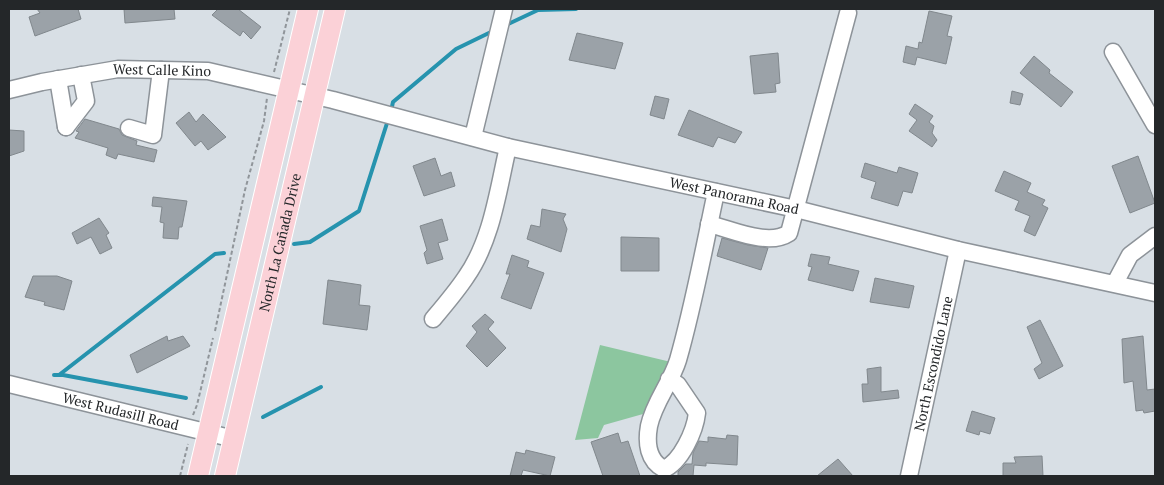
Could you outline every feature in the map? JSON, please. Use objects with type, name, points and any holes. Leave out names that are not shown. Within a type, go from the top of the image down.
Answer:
[{"type":"main road","name":"North La Cañada Drive","points":[[198,476],[199,431],[289,89],[308,9]]},
{"type":"main road","name":"North La Cañada Drive","points":[[225,476],[335,9]]},
{"type":"street","points":[[473,137],[504,9]]},
{"type":"street","points":[[709,224],[774,238],[789,233],[848,13]]},
{"type":"street","points":[[1113,52],[1155,125]]},
{"type":"street","name":"West Calle Kino","points":[[9,90],[58,79],[118,69],[208,71],[314,96]]},
{"type":"street","points":[[129,128],[153,135],[161,70]]},
{"type":"street","points":[[58,79],[66,128],[86,100],[81,75]]},
{"type":"street","name":"West Panorama Road","points":[[314,96],[508,147],[796,209],[958,250],[1155,293]]},
{"type":"street","points":[[433,319],[467,276],[480,251],[492,219],[508,147]]},
{"type":"street","points":[[669,378],[678,385],[695,409],[696,417],[680,454],[673,465],[664,468],[655,464],[650,456],[648,437],[652,416],[669,378],[677,363],[716,192]]},
{"type":"street","points":[[1115,283],[1130,255],[1155,236]]},
{"type":"street","name":"North Escondido Lane","points":[[909,476],[958,250]]},
{"type":"street","name":"West Rudasill Road","points":[[9,384],[234,439]]},
{"type":"path","points":[[180,476],[188,443],[199,431],[198,405],[245,190],[264,121],[269,85],[280,51],[290,9]]},
{"type":"green space","points":[[600,345],[671,362],[643,414],[604,425],[598,438],[575,440]]},
{"type":"building","points":[[37,9],[78,9],[81,19],[35,36],[29,17],[40,13]]},
{"type":"building","points":[[124,9],[174,9],[175,19],[125,23]]},
{"type":"building","points":[[218,9],[238,9],[261,27],[251,39],[243,31],[240,36],[212,15]]},
{"type":"building","points":[[929,11],[952,16],[947,36],[952,37],[946,64],[917,57],[915,65],[903,62],[906,46],[918,49],[919,42],[922,43]]},
{"type":"building","points":[[577,33],[623,43],[615,69],[569,60]]},
{"type":"building","points":[[778,53],[780,83],[775,84],[776,92],[754,94],[750,56]]},
{"type":"building","points":[[1034,56],[1050,70],[1049,73],[1073,92],[1061,107],[1020,73]]},
{"type":"building","points":[[1012,91],[1023,94],[1020,105],[1010,103]]},
{"type":"building","points":[[655,96],[669,99],[664,119],[650,115]]},
{"type":"building","points":[[915,104],[933,116],[929,122],[934,126],[932,133],[937,140],[932,147],[909,131],[917,120],[909,114]]},
{"type":"building","points":[[689,110],[742,132],[735,143],[718,137],[713,147],[678,135]]},
{"type":"building","points":[[189,112],[196,122],[203,114],[226,137],[208,150],[201,141],[195,146],[176,123]]},
{"type":"building","points":[[85,119],[119,129],[122,135],[137,141],[136,145],[157,150],[154,162],[118,154],[116,159],[106,155],[108,148],[75,138],[79,132],[76,131]]},
{"type":"building","points":[[9,130],[24,131],[24,151],[9,156]]},
{"type":"building","points":[[1138,156],[1155,203],[1130,213],[1112,166]]},
{"type":"building","points":[[435,158],[441,176],[451,172],[455,186],[424,196],[413,166]]},
{"type":"building","points":[[865,163],[897,173],[899,167],[918,173],[912,193],[903,191],[898,206],[871,198],[876,182],[861,177]]},
{"type":"building","points":[[1004,171],[1031,183],[1027,192],[1045,200],[1042,205],[1048,208],[1035,236],[1024,231],[1030,216],[1015,210],[1019,201],[995,191]]},
{"type":"building","points":[[153,197],[187,201],[182,227],[179,227],[178,239],[163,238],[164,223],[160,222],[162,207],[152,206]]},
{"type":"building","points":[[542,209],[566,214],[563,219],[567,229],[561,252],[527,239],[531,225],[540,227]]},
{"type":"building","points":[[99,218],[109,233],[106,235],[112,248],[100,254],[91,237],[77,244],[72,233]]},
{"type":"building","points":[[442,219],[448,240],[438,243],[443,259],[427,264],[424,253],[427,250],[420,226]]},
{"type":"building","points":[[621,237],[659,238],[659,271],[621,271]]},
{"type":"building","points":[[722,238],[768,248],[761,270],[717,256]]},
{"type":"building","points":[[811,254],[830,257],[828,264],[859,271],[853,291],[808,280],[812,267],[808,266]]},
{"type":"building","points":[[512,255],[529,261],[527,267],[544,273],[531,309],[501,298],[510,274],[506,274]]},
{"type":"building","points":[[33,276],[57,276],[72,281],[64,310],[44,305],[45,302],[25,297]]},
{"type":"building","points":[[875,278],[914,286],[909,308],[870,302]]},
{"type":"building","points":[[328,280],[361,285],[359,305],[370,306],[367,330],[323,324]]},
{"type":"building","points":[[485,314],[494,322],[488,329],[506,348],[487,367],[466,346],[477,332],[472,326]]},
{"type":"building","points":[[1040,320],[1063,366],[1039,379],[1034,369],[1042,363],[1027,327]]},
{"type":"building","points":[[167,336],[168,341],[183,336],[190,346],[137,373],[130,355]]},
{"type":"building","points":[[1143,336],[1147,390],[1155,389],[1155,411],[1144,413],[1143,410],[1136,411],[1133,381],[1124,383],[1122,339]]},
{"type":"building","points":[[881,367],[881,392],[898,390],[899,398],[863,402],[862,384],[868,384],[867,369]]},
{"type":"building","points":[[972,411],[995,418],[990,434],[980,431],[979,435],[966,431]]},
{"type":"building","points":[[618,433],[621,443],[628,441],[640,476],[603,476],[591,442]]},
{"type":"building","points":[[727,435],[738,436],[737,465],[706,463],[706,466],[694,465],[693,476],[678,476],[678,472],[686,464],[692,464],[693,453],[699,441],[708,442],[708,437],[726,439]]},
{"type":"building","points":[[526,450],[555,457],[550,476],[523,470],[521,476],[510,476],[516,452],[525,454]]},
{"type":"building","points":[[1042,456],[1043,476],[1003,476],[1003,463],[1016,463],[1014,457]]},
{"type":"building","points":[[838,459],[853,476],[817,476]]},
{"type":"waterway","points":[[504,26],[538,10],[576,9]]},
{"type":"waterway","points":[[391,111],[393,102],[456,49],[493,31]]},
{"type":"waterway","points":[[294,244],[310,242],[359,211],[388,120]]},
{"type":"waterway","points":[[59,375],[215,254],[224,253]]},
{"type":"waterway","points":[[54,375],[63,375],[186,398]]},
{"type":"waterway","points":[[263,417],[321,387]]}]
